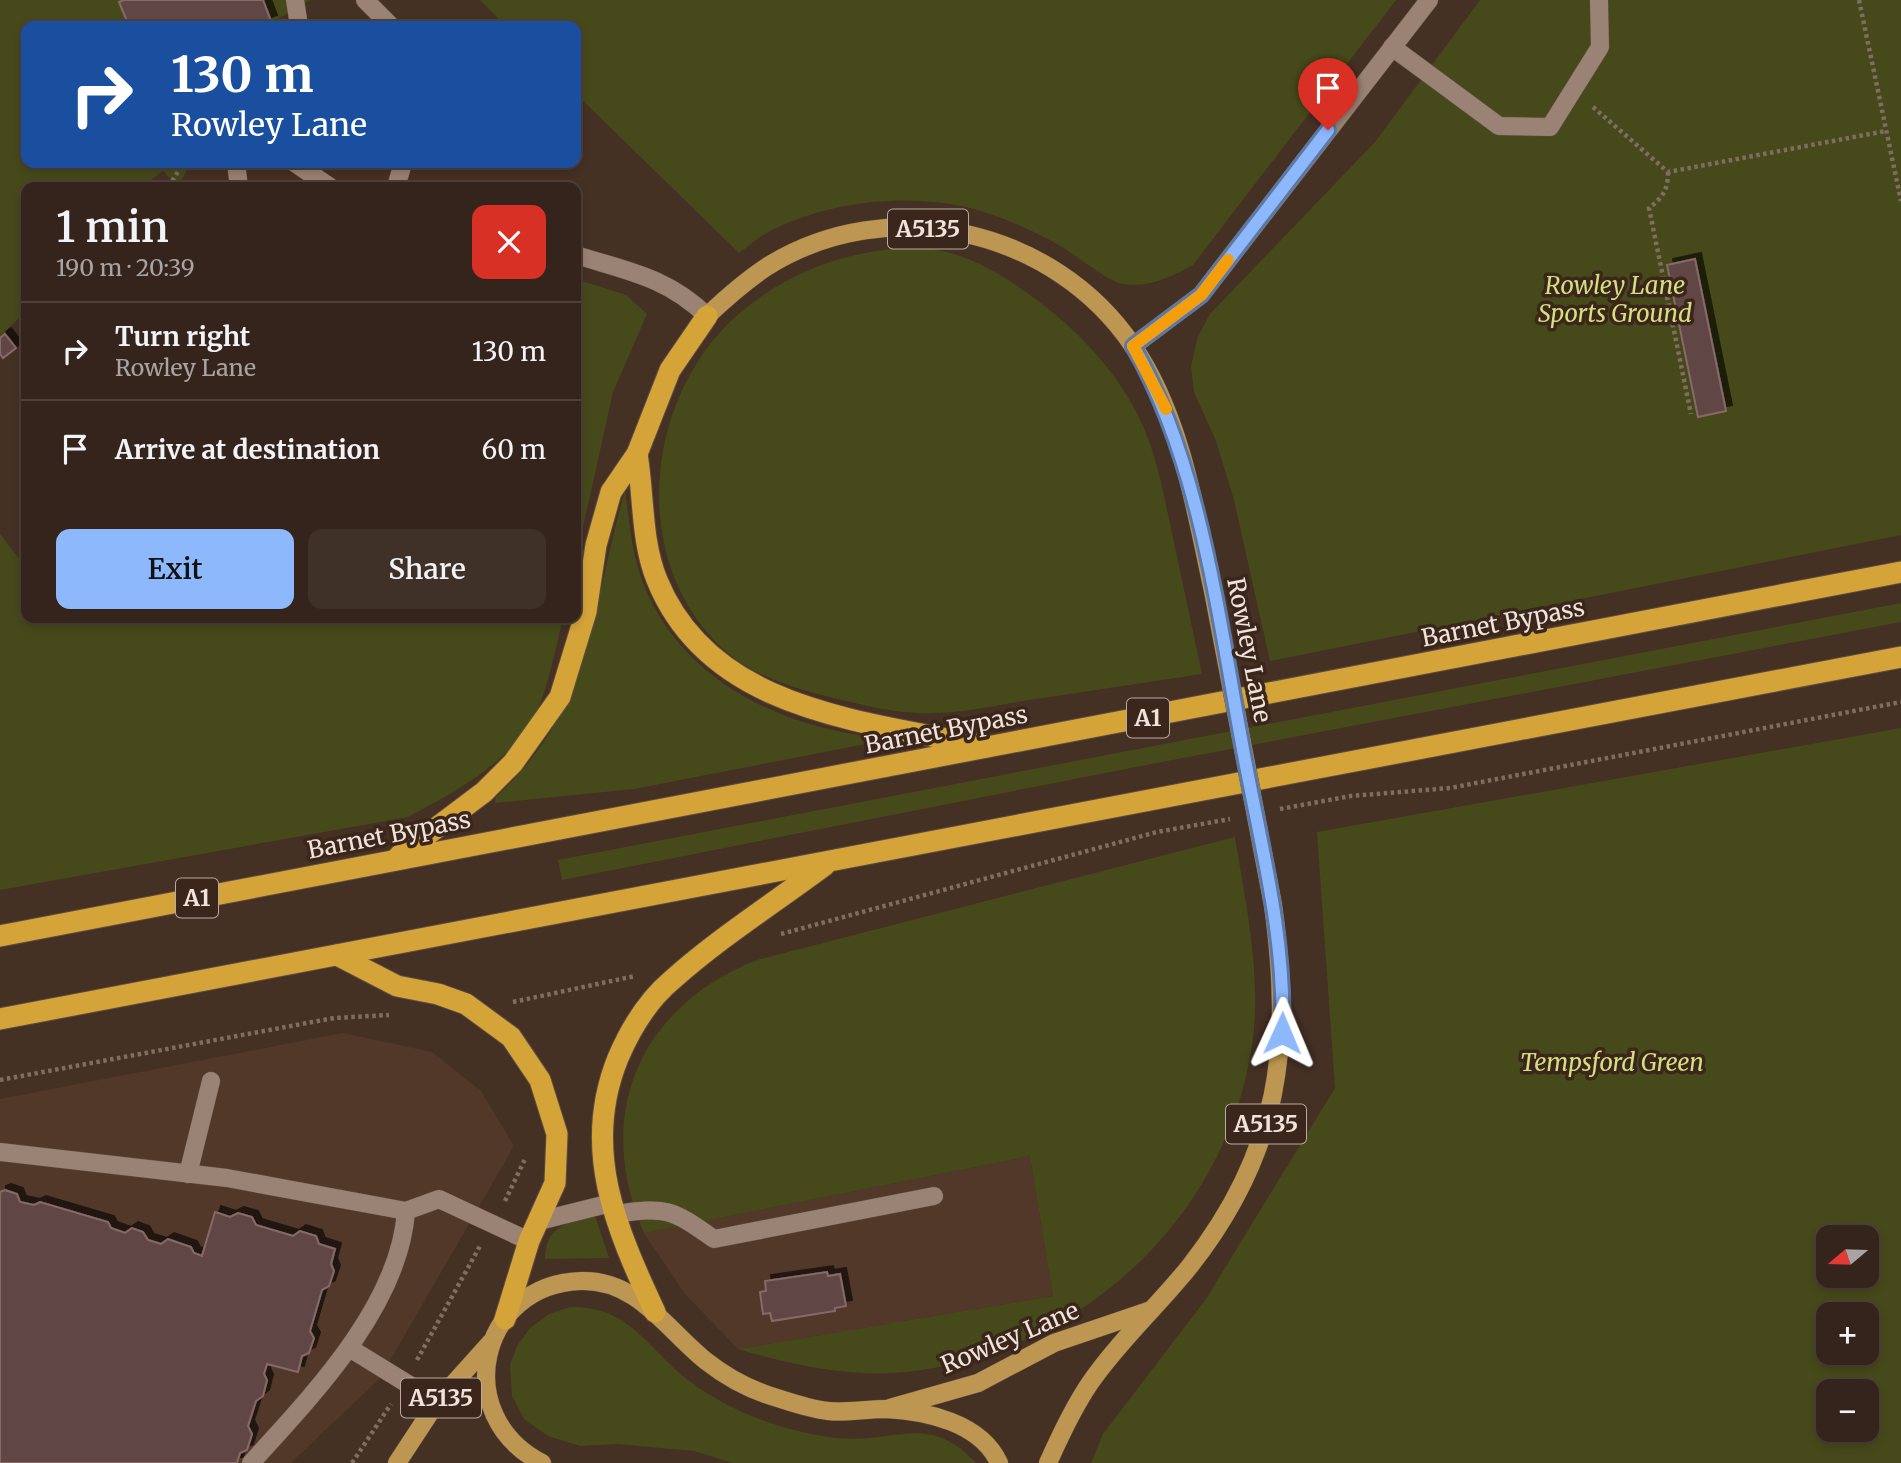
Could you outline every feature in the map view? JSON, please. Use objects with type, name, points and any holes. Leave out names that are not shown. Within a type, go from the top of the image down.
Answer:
[{"type":"highway","points":[[394,860],[484,792],[513,763],[560,698],[586,612],[596,545],[611,492],[637,454],[670,370],[707,316]]},
{"type":"highway","points":[[637,454],[644,498],[646,538],[657,580],[679,621],[705,652],[734,676],[779,698],[816,711],[992,748]]},
{"type":"highway","name":"Barnet Bypass","points":[[0,936],[1901,572]]},
{"type":"highway","points":[[0,1019],[1901,657]]},
{"type":"highway","points":[[655,1312],[613,1209],[603,1168],[601,1129],[607,1084],[625,1042],[647,1007],[671,981],[830,862]]},
{"type":"highway","points":[[337,955],[397,986],[438,994],[466,1004],[504,1031],[519,1047],[540,1080],[557,1134],[555,1182],[529,1241],[505,1319]]},
{"type":"main road","name":"A5135","points":[[707,316],[735,289],[770,265],[810,246],[858,232],[945,229],[1019,250],[1055,267],[1088,291],[1133,346]]},
{"type":"main road","name":"Rowley Lane","points":[[1048,1463],[1090,1382],[1189,1267],[1225,1218],[1258,1152],[1280,1061],[1283,1006],[1272,905],[1213,591],[1169,416],[1133,346]]},
{"type":"main road","points":[[542,1463],[521,1452],[492,1415],[484,1382],[493,1339],[505,1319],[528,1297],[553,1285],[582,1281],[607,1284],[632,1294],[655,1312],[708,1363],[763,1394],[825,1411],[886,1409],[958,1423],[992,1447],[999,1463]]},
{"type":"main road","name":"Rowley Lane","points":[[886,1409],[978,1383],[1054,1343],[1151,1310]]},
{"type":"main road","name":"A5135","points":[[397,1463],[437,1402],[493,1339]]},
{"type":"street","points":[[295,0],[298,21]]},
{"type":"street","points":[[365,0],[386,21]]},
{"type":"street","points":[[1133,346],[1201,295],[1429,0]]},
{"type":"street","points":[[1392,47],[1499,126],[1550,127],[1600,47],[1599,0]]},
{"type":"street","points":[[302,168],[323,182]]},
{"type":"street","points":[[581,257],[649,277],[685,295],[707,316]]},
{"type":"street","points":[[188,1174],[211,1081]]},
{"type":"street","points":[[0,1152],[270,1185],[406,1211],[439,1199],[529,1241]]},
{"type":"street","points":[[538,1221],[613,1209],[658,1208],[684,1218],[714,1239],[934,1196]]},
{"type":"street","points":[[251,1463],[351,1349],[395,1264],[404,1237],[406,1211]]},
{"type":"street","points":[[351,1349],[437,1402]]},
{"type":"path","points":[[1859,0],[1901,201]]},
{"type":"path","points":[[1573,90],[1668,172],[1668,186],[1662,198],[1649,208],[1691,414]]},
{"type":"path","points":[[1668,172],[1886,131]]},
{"type":"path","points":[[511,1002],[641,975]]},
{"type":"path","points":[[0,1080],[334,1018],[402,1018]]},
{"type":"path","points":[[352,1463],[404,1384],[509,1195],[528,1149]]},
{"type":"shaded area","points":[[343,1033],[432,1052],[481,1091],[514,1146],[380,1378],[291,1463],[0,1463],[0,1099]]},
{"type":"shaded area","points":[[1030,1156],[1053,1296],[738,1349],[685,1294],[644,1233]]},
{"type":"green space","points":[[0,0],[310,0],[274,21],[21,21],[21,168],[188,168],[180,182],[174,182],[163,171],[149,182],[21,182],[21,316],[0,337]]},
{"type":"green space","points":[[480,0],[1396,0],[1193,265],[1160,280],[1133,285],[1116,282],[1058,244],[1016,224],[956,205],[911,200],[863,203],[816,213],[769,231],[739,253],[581,99],[581,21],[501,21]]},
{"type":"green space","name":"Rowley Lane Sports Ground","points":[[1480,0],[1901,0],[1901,535],[1270,661],[1234,500],[1216,441],[1194,392],[1191,366],[1198,336],[1210,314],[1375,142]]},
{"type":"green space","points":[[914,247],[963,257],[992,270],[1020,288],[1082,339],[1123,389],[1143,426],[1157,465],[1202,674],[970,710],[943,713],[907,712],[824,696],[767,677],[730,655],[696,618],[673,574],[661,526],[660,476],[669,427],[687,380],[715,338],[751,304],[770,291],[808,270],[828,263],[869,252]]},
{"type":"green space","points":[[581,281],[626,295],[647,314],[613,392],[581,536]]},
{"type":"green space","points":[[625,491],[636,561],[654,607],[675,639],[701,666],[764,707],[837,731],[875,737],[876,742],[634,789],[495,803],[496,797],[528,763],[552,728],[570,692],[595,616]]},
{"type":"green space","points":[[0,534],[21,561],[21,623],[562,623],[543,696],[534,717],[522,734],[478,776],[408,817],[0,890]]},
{"type":"green space","points":[[1901,603],[1901,622],[1146,765],[562,880],[558,860]]},
{"type":"green space","name":"Tempsford Green","points":[[1901,728],[1901,1463],[1091,1463],[1103,1434],[1206,1299],[1335,1088],[1317,832]]},
{"type":"green space","points":[[1235,837],[1254,967],[1255,1019],[1252,1046],[1237,1108],[1212,1166],[1179,1218],[1137,1264],[1089,1304],[1035,1335],[977,1358],[915,1371],[870,1373],[782,1361],[738,1349],[1053,1296],[1030,1156],[644,1233],[629,1190],[623,1148],[626,1108],[637,1070],[656,1036],[682,1006],[716,980],[757,960]]},
{"type":"green space","points":[[595,1216],[609,1258],[545,1259],[549,1239],[554,1232],[568,1223]]},
{"type":"green space","points":[[570,1307],[609,1314],[624,1322],[692,1383],[708,1394],[761,1420],[836,1438],[926,1434],[942,1438],[959,1447],[976,1463],[733,1463],[694,1451],[616,1444],[580,1446],[548,1436],[524,1419],[512,1396],[510,1365],[517,1346],[530,1328],[549,1314]]},
{"type":"building","points":[[263,0],[271,21],[127,21],[119,2]]},
{"type":"building","points":[[1695,259],[1726,411],[1698,417],[1667,265]]},
{"type":"building","points":[[5,334],[16,348],[3,358],[0,354],[0,338]]},
{"type":"building","points":[[5,1190],[17,1194],[20,1202],[34,1205],[40,1202],[108,1222],[111,1228],[125,1233],[132,1228],[143,1232],[148,1240],[161,1244],[168,1239],[191,1247],[194,1253],[202,1256],[215,1212],[230,1217],[238,1213],[252,1217],[256,1225],[293,1236],[300,1231],[316,1236],[319,1244],[335,1249],[331,1264],[334,1271],[329,1286],[322,1290],[310,1331],[314,1338],[309,1353],[302,1356],[298,1372],[267,1364],[263,1396],[256,1401],[248,1426],[252,1434],[247,1450],[240,1453],[237,1463],[0,1463],[0,1192]]},
{"type":"building","points":[[827,1272],[828,1276],[840,1274],[846,1306],[835,1308],[835,1311],[772,1321],[770,1313],[763,1314],[760,1292],[766,1291],[765,1281]]},
{"type":"slow traffic","points":[[1166,409],[1154,381],[1133,346],[1201,295],[1228,260]]},
{"type":"route","points":[[1282,1033],[1279,953],[1272,905],[1213,591],[1169,416],[1154,381],[1133,346],[1201,295],[1328,130]]}]
